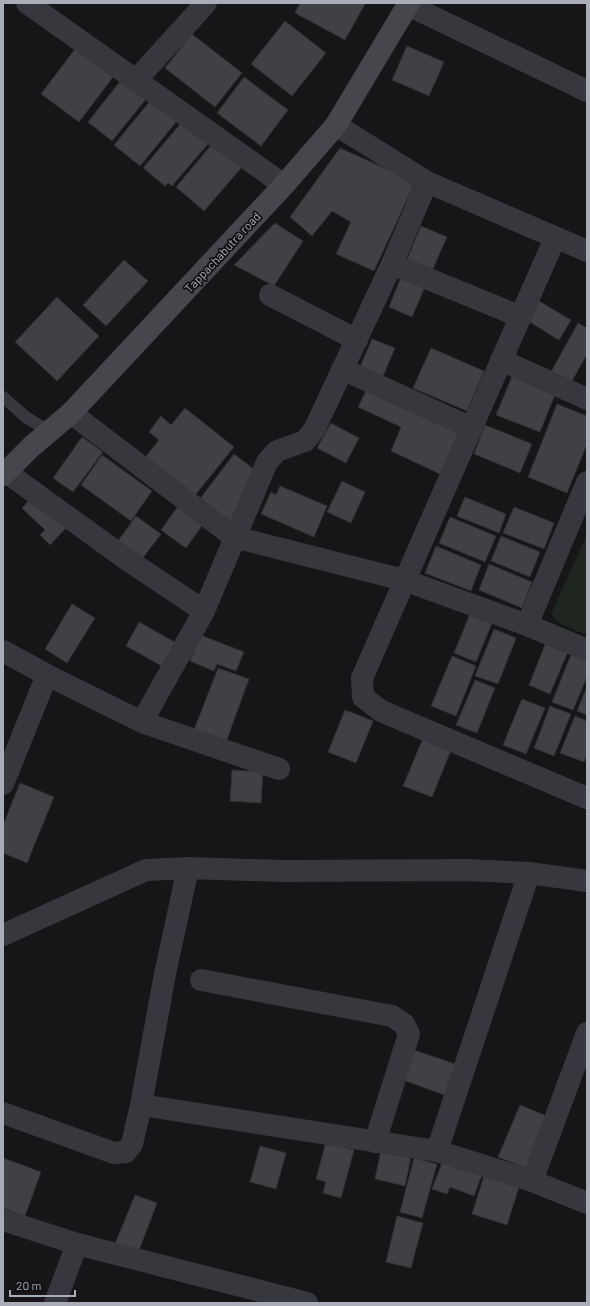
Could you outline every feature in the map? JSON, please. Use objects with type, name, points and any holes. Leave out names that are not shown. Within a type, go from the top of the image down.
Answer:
[{"type":"main road","name":"Tappachabutra road","points":[[4,474],[31,447],[71,413],[284,185],[336,125],[409,4]]},
{"type":"street","points":[[27,3],[137,79],[284,185]]},
{"type":"street","points":[[137,79],[206,3]]},
{"type":"street","points":[[409,4],[587,91]]},
{"type":"street","points":[[336,125],[427,182],[587,251]]},
{"type":"street","points":[[142,722],[204,611],[267,462],[277,451],[304,441],[314,430],[392,264],[427,182]]},
{"type":"street","points":[[555,238],[362,678],[363,697],[381,712],[587,798]]},
{"type":"street","points":[[392,264],[521,317]]},
{"type":"street","points":[[270,295],[356,340]]},
{"type":"street","points":[[501,360],[587,399]]},
{"type":"street","points":[[342,369],[472,428]]},
{"type":"street","points":[[71,413],[234,537],[404,580],[527,625],[587,650]]},
{"type":"street","points":[[4,474],[204,611]]},
{"type":"street","points":[[527,625],[587,482]]},
{"type":"street","points":[[3,650],[47,675],[142,722],[279,768]]},
{"type":"street","points":[[3,784],[47,675]]},
{"type":"street","points":[[3,1113],[114,1153],[126,1152],[132,1144],[165,974],[188,868]]},
{"type":"street","points":[[3,936],[146,870],[188,868],[283,871],[466,870],[529,873],[587,881]]},
{"type":"street","points":[[437,1151],[529,873]]},
{"type":"street","points":[[201,980],[392,1016],[404,1024],[409,1034],[375,1142]]},
{"type":"street","points":[[532,1181],[587,1033]]},
{"type":"street","points":[[140,1105],[437,1151],[532,1181],[587,1203]]},
{"type":"street","points":[[3,1220],[77,1244],[307,1303]]},
{"type":"street","points":[[55,1303],[77,1244]]},
{"type":"lane","points":[[3,397],[28,418],[49,432]]},
{"type":"shaded area","points":[[587,534],[587,635],[560,624],[551,614]]},
{"type":"building","points":[[300,3],[365,4],[345,40],[295,13]]},
{"type":"building","points":[[285,21],[326,53],[292,96],[251,64]]},
{"type":"building","points":[[192,34],[242,73],[215,107],[165,68]]},
{"type":"building","points":[[407,46],[444,62],[429,96],[392,80]]},
{"type":"building","points":[[75,49],[113,77],[79,122],[41,94]]},
{"type":"building","points":[[244,77],[288,110],[261,146],[217,113]]},
{"type":"building","points":[[122,79],[146,99],[112,141],[88,122]]},
{"type":"building","points":[[151,100],[177,121],[140,166],[114,145]]},
{"type":"building","points":[[182,122],[208,144],[172,186],[168,183],[165,186],[143,168]]},
{"type":"building","points":[[213,143],[242,167],[204,211],[176,187]]},
{"type":"building","points":[[340,148],[415,182],[374,271],[336,254],[351,222],[332,211],[312,236],[290,217]]},
{"type":"building","points":[[275,223],[303,241],[274,286],[234,265]]},
{"type":"building","points":[[421,226],[447,237],[430,275],[405,264]]},
{"type":"building","points":[[124,260],[148,281],[106,326],[83,305]]},
{"type":"building","points":[[403,272],[427,282],[412,317],[389,307]]},
{"type":"building","points":[[57,297],[99,336],[57,381],[15,342]]},
{"type":"building","points":[[539,301],[571,320],[559,340],[528,321]]},
{"type":"building","points":[[578,323],[587,328],[587,354],[571,383],[551,372]]},
{"type":"building","points":[[372,339],[395,348],[383,376],[360,367]]},
{"type":"building","points":[[431,348],[484,371],[467,411],[413,388]]},
{"type":"building","points":[[513,374],[556,392],[540,432],[496,415]]},
{"type":"building","points":[[367,389],[460,432],[440,474],[391,451],[401,427],[358,407]]},
{"type":"building","points":[[557,404],[587,416],[587,444],[567,493],[528,477]]},
{"type":"building","points":[[185,408],[234,447],[192,499],[143,460],[159,440],[149,432],[161,416],[171,425]]},
{"type":"building","points":[[331,423],[359,438],[346,463],[317,448]]},
{"type":"building","points":[[485,425],[532,444],[520,473],[474,454]]},
{"type":"building","points":[[82,437],[103,452],[73,492],[53,478]]},
{"type":"building","points":[[234,454],[259,473],[232,524],[199,500]]},
{"type":"building","points":[[102,455],[152,491],[131,521],[81,485]]},
{"type":"building","points":[[342,481],[365,492],[351,523],[327,512]]},
{"type":"building","points":[[280,486],[327,506],[314,537],[261,514],[271,492],[276,495]]},
{"type":"building","points":[[34,495],[67,527],[50,545],[40,535],[45,530],[22,508]]},
{"type":"building","points":[[465,497],[506,514],[499,533],[457,516]]},
{"type":"building","points":[[179,505],[204,523],[186,548],[161,530]]},
{"type":"building","points":[[514,507],[554,523],[544,549],[503,533]]},
{"type":"building","points":[[136,516],[161,534],[142,559],[118,541]]},
{"type":"building","points":[[450,517],[496,536],[485,562],[439,543]]},
{"type":"building","points":[[501,536],[540,552],[530,577],[491,561]]},
{"type":"building","points":[[436,546],[481,565],[471,591],[425,573]]},
{"type":"building","points":[[489,564],[532,582],[522,608],[479,590]]},
{"type":"building","points":[[72,604],[95,618],[67,663],[45,649]]},
{"type":"building","points":[[470,614],[492,623],[476,662],[454,653]]},
{"type":"building","points":[[139,622],[180,645],[167,669],[126,646]]},
{"type":"building","points":[[494,629],[516,638],[498,684],[475,676]]},
{"type":"building","points":[[200,635],[244,652],[236,671],[217,664],[214,671],[190,661]]},
{"type":"building","points":[[547,640],[569,649],[550,694],[529,685]]},
{"type":"building","points":[[572,652],[587,658],[587,677],[573,710],[552,702]]},
{"type":"building","points":[[452,656],[476,666],[456,716],[431,706]]},
{"type":"building","points":[[218,668],[249,679],[226,742],[194,730]]},
{"type":"building","points":[[475,680],[495,688],[477,733],[456,725]]},
{"type":"building","points":[[587,686],[587,715],[577,711]]},
{"type":"building","points":[[522,699],[545,708],[526,754],[503,745]]},
{"type":"building","points":[[550,706],[571,714],[554,756],[534,748]]},
{"type":"building","points":[[345,710],[373,721],[356,763],[328,752]]},
{"type":"building","points":[[575,716],[587,721],[587,755],[584,762],[560,753]]},
{"type":"building","points":[[424,736],[452,748],[432,797],[403,786]]},
{"type":"building","points":[[232,770],[263,772],[261,803],[230,801]]},
{"type":"building","points":[[20,783],[54,797],[27,863],[3,853],[3,825]]},
{"type":"building","points":[[414,1050],[461,1066],[450,1097],[403,1080]]},
{"type":"building","points":[[520,1105],[549,1117],[528,1169],[498,1157]]},
{"type":"building","points":[[326,1142],[354,1150],[341,1198],[323,1193],[326,1182],[316,1179]]},
{"type":"building","points":[[260,1146],[286,1153],[276,1189],[250,1182]]},
{"type":"building","points":[[381,1150],[411,1157],[405,1186],[375,1179]]},
{"type":"building","points":[[445,1155],[484,1169],[474,1196],[450,1187],[447,1194],[432,1189]]},
{"type":"building","points":[[3,1158],[41,1172],[25,1216],[3,1208]]},
{"type":"building","points":[[414,1158],[437,1164],[422,1218],[400,1212]]},
{"type":"building","points":[[485,1173],[520,1184],[507,1225],[472,1214]]},
{"type":"building","points":[[135,1195],[157,1203],[138,1253],[115,1244]]},
{"type":"building","points":[[397,1216],[423,1223],[411,1268],[386,1262]]}]
